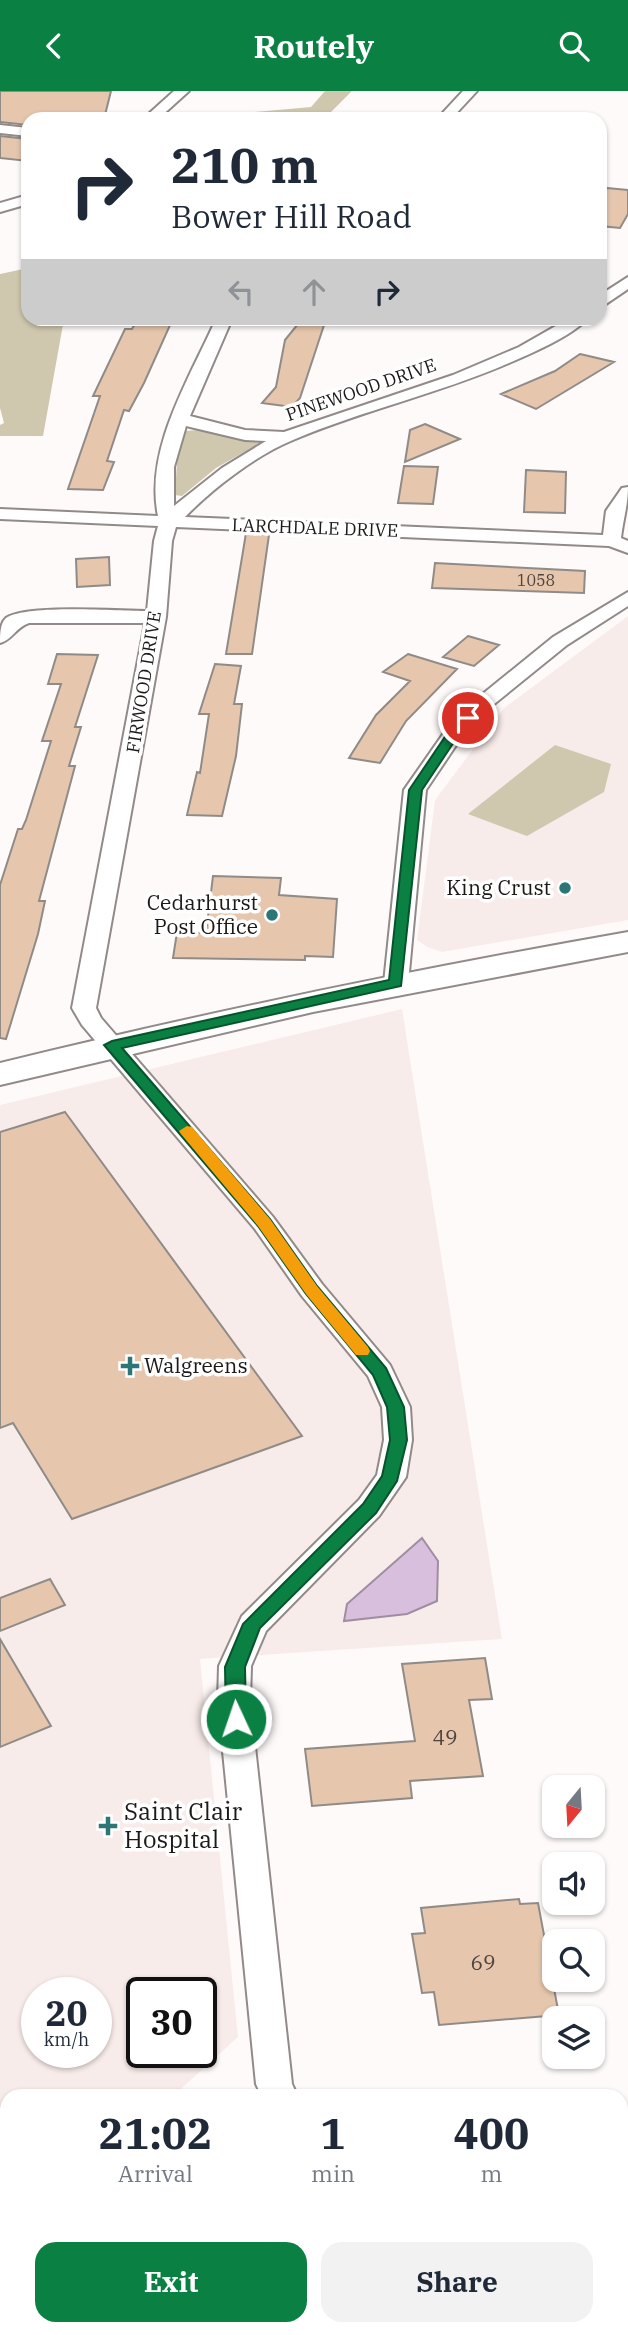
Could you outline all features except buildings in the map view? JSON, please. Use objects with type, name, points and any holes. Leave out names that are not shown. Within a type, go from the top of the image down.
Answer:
[{"type":"main road","points":[[0,1075],[112,1045],[396,983],[628,942]]},
{"type":"street","points":[[158,112],[182,91]]},
{"type":"street","points":[[450,112],[470,91]]},
{"type":"street","points":[[0,129],[21,131]]},
{"type":"street","points":[[0,208],[21,201]]},
{"type":"street","points":[[607,298],[628,282]]},
{"type":"street","name":"FIRWOOD DRIVE","points":[[112,1045],[84,1008],[156,617],[163,541],[169,522],[164,500],[165,467],[180,419],[221,326]]},
{"type":"street","name":"PINEWOOD DRIVE","points":[[169,522],[196,495],[285,437],[459,379],[525,350],[567,326]]},
{"type":"street","points":[[180,419],[245,435],[285,437]]},
{"type":"street","points":[[620,544],[615,512],[628,492]]},
{"type":"street","name":"LARCHDALE DRIVE","points":[[0,514],[620,544]]},
{"type":"street","points":[[396,983],[415,790],[455,731],[481,705],[560,641],[628,598]]},
{"type":"street","points":[[0,638],[12,622],[28,617],[156,617]]},
{"type":"street","points":[[112,1045],[264,1223],[312,1290],[380,1372],[396,1407],[398,1440],[391,1477],[369,1508],[253,1624],[235,1667],[234,1701],[256,1924],[276,2089]]},
{"type":"shaded area","points":[[325,91],[352,91],[331,112],[255,112],[311,107]]},
{"type":"shaded area","points":[[21,270],[21,326],[63,326],[43,436],[0,436],[0,425],[4,423],[0,408],[0,274]]},
{"type":"shaded area","points":[[198,430],[260,443],[216,468],[182,496],[175,495],[177,461],[184,431]]},
{"type":"shaded area","points":[[628,616],[628,920],[442,952],[427,947],[417,940],[435,800],[504,708]]},
{"type":"shaded area","points":[[555,745],[611,764],[604,792],[527,836],[468,814]]},
{"type":"shaded area","name":"Saint Clair Hospital","points":[[402,1009],[502,1639],[200,1659],[238,2037],[217,2056],[217,1977],[126,1977],[126,2068],[204,2068],[181,2089],[0,2089],[0,1105]]},
{"type":"shaded area","points":[[422,1538],[438,1561],[437,1601],[407,1614],[344,1621],[347,1604]]},
{"type":"slow traffic","points":[[187,1131],[264,1223],[312,1290],[362,1351]]},
{"type":"place","name":"King Crust","points":[[565,888]]},
{"type":"place","name":"Cedarhurst Post Office","points":[[272,915]]},
{"type":"place","name":"Walgreens","points":[[130,1366]]},
{"type":"place","name":"Saint Clair Hospital","points":[[108,1826]]},
{"type":"route","points":[[236,1719],[235,1667],[253,1624],[296,1578],[369,1508],[391,1477],[398,1440],[396,1407],[380,1372],[312,1290],[264,1223],[112,1045],[396,983],[415,790],[455,731],[468,718]]}]
